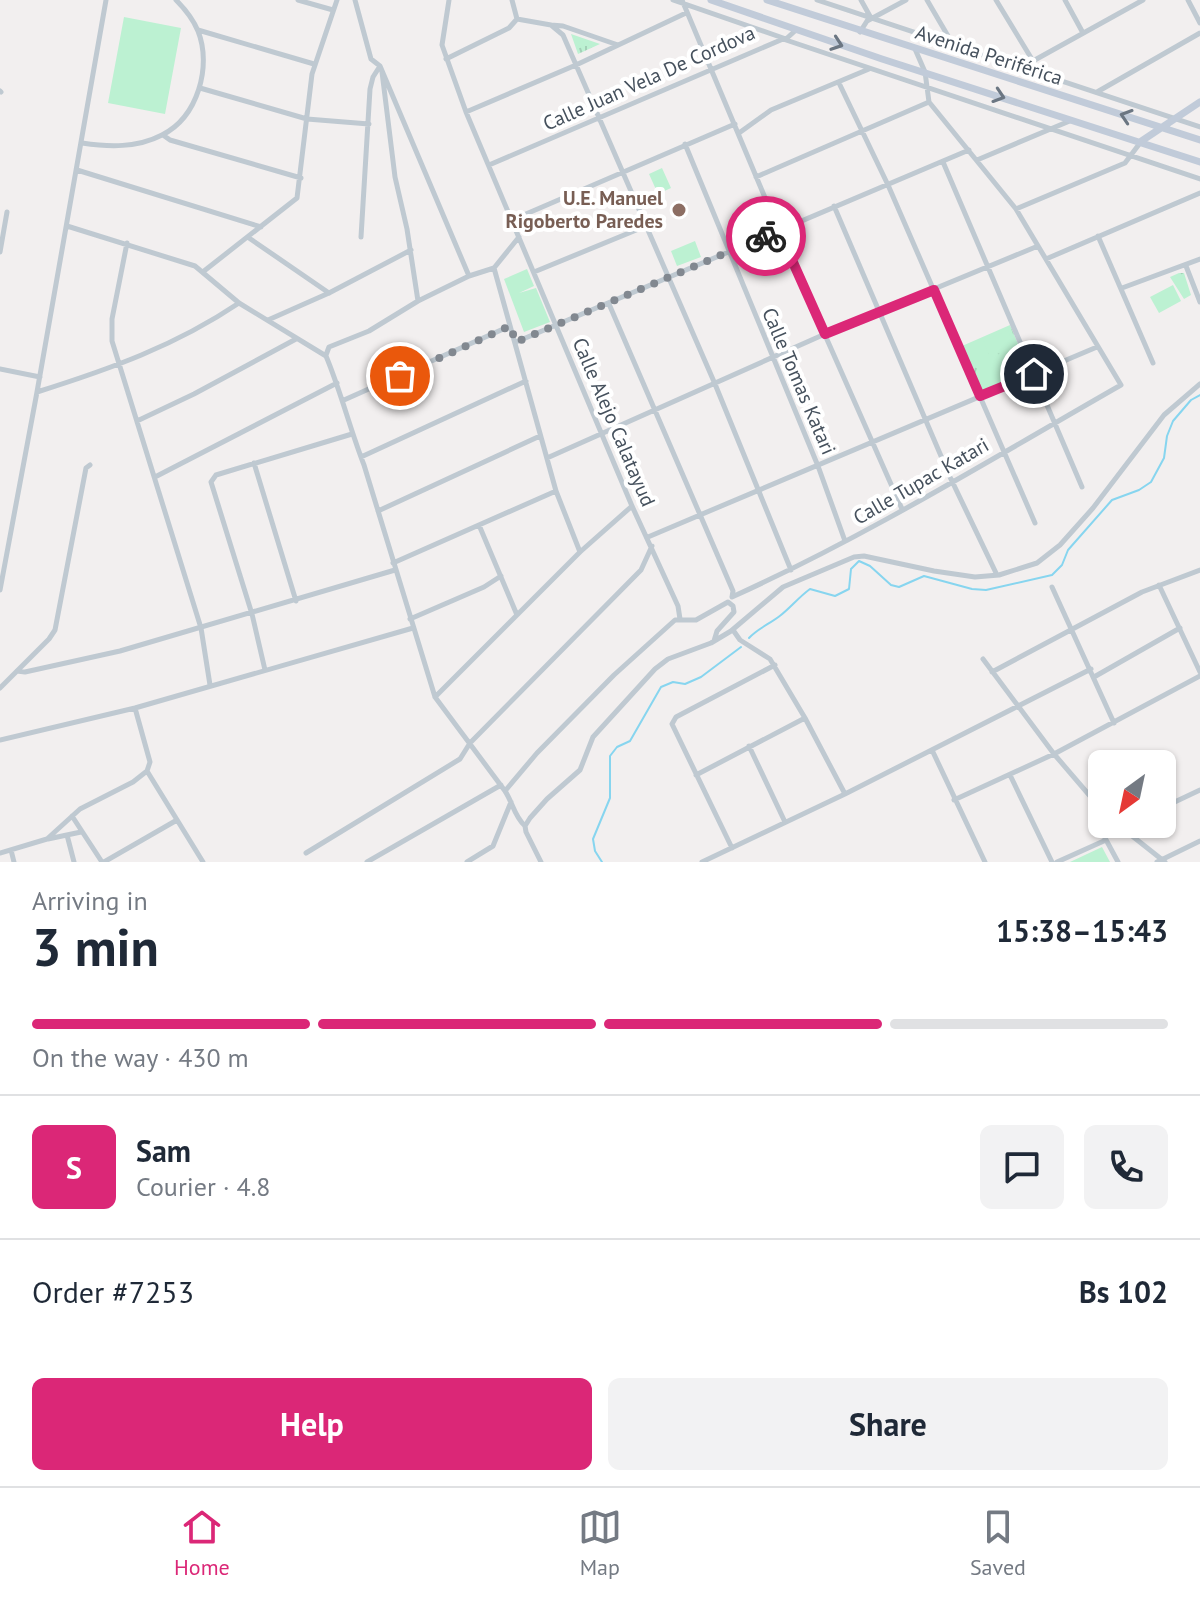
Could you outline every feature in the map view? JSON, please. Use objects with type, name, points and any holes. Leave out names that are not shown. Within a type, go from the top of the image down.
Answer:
[{"type":"street","points":[[0,590],[106,0]]},
{"type":"street","points":[[82,143],[121,146],[163,135],[186,115],[200,88],[203,50],[198,30],[176,0]]},
{"type":"street","points":[[298,0],[333,10]]},
{"type":"street","points":[[204,271],[297,198],[314,64],[337,0]]},
{"type":"street","points":[[355,0],[371,59],[381,68],[469,276]]},
{"type":"street","points":[[449,0],[442,45],[446,59],[509,28],[517,19]]},
{"type":"street","points":[[512,0],[517,19]]},
{"type":"street","points":[[673,0],[786,39],[796,30]]},
{"type":"street","name":"Avenida Periférica","points":[[711,0],[1200,162]]},
{"type":"street","name":"Avenida Periférica","points":[[767,0],[1200,140]]},
{"type":"street","points":[[817,0],[1200,127]]},
{"type":"street","points":[[861,0],[872,19]]},
{"type":"street","points":[[860,32],[867,21],[906,0]]},
{"type":"street","points":[[927,0],[948,36],[948,45]]},
{"type":"street","points":[[996,0],[1033,61]]},
{"type":"street","points":[[1065,0],[1083,33]]},
{"type":"street","points":[[1025,71],[1033,61],[1143,0]]},
{"type":"street","points":[[1188,0],[1200,23]]},
{"type":"street","points":[[682,2],[902,509]]},
{"type":"street","points":[[466,112],[686,13]]},
{"type":"street","points":[[517,19],[563,26],[618,45]]},
{"type":"street","points":[[551,25],[563,35],[761,491],[791,570]]},
{"type":"street","points":[[198,30],[314,64]]},
{"type":"street","points":[[1096,93],[1200,33]]},
{"type":"street","name":"Calle Juan Vela De Cordova","points":[[489,165],[772,42],[786,39],[1200,179]]},
{"type":"street","points":[[648,537],[1097,347],[1016,209],[929,102],[925,72],[914,48]]},
{"type":"street","name":"Calle Alejo Calatayud","points":[[446,59],[555,327],[678,606],[680,619]]},
{"type":"street","points":[[361,237],[373,77],[381,68]]},
{"type":"street","points":[[381,68],[395,177],[411,250],[418,301]]},
{"type":"street","points":[[739,133],[771,110],[869,69]]},
{"type":"street","points":[[839,83],[864,130],[1035,523]]},
{"type":"street","points":[[200,88],[307,119],[369,124]]},
{"type":"street","points":[[756,177],[929,102]]},
{"type":"street","points":[[1016,209],[1116,167],[1130,157],[1140,142],[1200,102]]},
{"type":"street","points":[[977,160],[1072,120]]},
{"type":"street","points":[[512,220],[735,124]]},
{"type":"street","points":[[163,135],[170,140],[301,178]]},
{"type":"street","name":"Calle Tomas Katari","points":[[685,144],[818,466],[845,541]]},
{"type":"street","points":[[516,342],[969,150]]},
{"type":"street","points":[[943,162],[1082,487]]},
{"type":"street","points":[[77,170],[262,227]]},
{"type":"street","points":[[1046,259],[1200,193]]},
{"type":"street","points":[[834,206],[952,481],[997,575]]},
{"type":"street","points":[[0,252],[7,212]]},
{"type":"street","points":[[67,226],[127,243],[204,271],[239,303],[326,356],[344,400],[435,697],[512,801],[516,816],[525,826],[541,862]]},
{"type":"street","points":[[534,272],[646,226]]},
{"type":"street","points":[[1098,236],[1153,363]]},
{"type":"street","points":[[326,356],[329,347],[369,331],[418,301],[469,276],[494,268],[519,237]]},
{"type":"street","points":[[249,238],[329,293]]},
{"type":"street","points":[[127,243],[111,333],[201,628],[210,685]]},
{"type":"street","points":[[547,458],[825,334],[1038,246]]},
{"type":"street","points":[[268,320],[329,293],[411,250]]},
{"type":"street","points":[[1122,288],[1200,259]]},
{"type":"street","points":[[1186,266],[1200,302]]},
{"type":"street","points":[[494,268],[556,491],[580,552]]},
{"type":"street","points":[[37,392],[119,366],[168,344],[239,303]]},
{"type":"street","points":[[609,304],[733,591],[731,605],[734,612],[717,631],[714,642]]},
{"type":"street","points":[[344,400],[510,326]]},
{"type":"street","points":[[137,421],[296,339]]},
{"type":"street","name":"Calle Tupac Katari","points":[[732,597],[845,541],[1121,385],[1097,347]]},
{"type":"street","points":[[0,369],[40,377]]},
{"type":"street","points":[[361,457],[526,381]]},
{"type":"street","points":[[155,477],[337,383]]},
{"type":"street","points":[[525,826],[547,799],[580,770],[593,737],[655,669],[668,659],[714,642],[733,630],[783,587],[854,557],[864,556],[975,577],[997,575],[1037,563],[1060,545],[1128,465],[1164,415],[1200,384]]},
{"type":"street","points":[[265,670],[252,614],[210,487],[214,477],[352,434]]},
{"type":"street","points":[[378,511],[540,436]]},
{"type":"street","points":[[254,463],[296,601]]},
{"type":"street","points":[[0,688],[49,639],[57,626],[86,468],[90,465]]},
{"type":"street","points":[[17,671],[25,672],[120,651],[296,601],[394,567],[556,491]]},
{"type":"street","points":[[435,697],[580,552],[632,506]]},
{"type":"street","points":[[479,525],[517,615]]},
{"type":"street","points":[[306,853],[460,759],[470,743],[641,570],[647,550],[652,546]]},
{"type":"street","points":[[992,672],[1142,592],[1200,570]]},
{"type":"street","points":[[410,619],[484,587],[501,576]]},
{"type":"street","points":[[954,800],[1054,754],[1200,674],[1159,585]]},
{"type":"street","points":[[1052,587],[1114,723]]},
{"type":"street","points":[[367,862],[503,788],[614,675],[675,620],[696,620],[722,604],[731,605]]},
{"type":"street","points":[[0,740],[135,708],[413,628]]},
{"type":"street","points":[[1094,677],[1180,628]]},
{"type":"street","points":[[733,630],[740,640],[775,665],[845,794]]},
{"type":"street","points":[[983,659],[1088,795]]},
{"type":"street","points":[[732,848],[672,728],[676,717],[775,665]]},
{"type":"street","points":[[702,862],[845,794],[1091,669]]},
{"type":"street","points":[[47,839],[93,801],[133,782],[147,771],[150,762],[135,708]]},
{"type":"street","points":[[696,775],[805,718]]},
{"type":"street","points":[[749,746],[785,822]]},
{"type":"street","points":[[932,750],[985,862]]},
{"type":"street","points":[[147,771],[203,862]]},
{"type":"street","points":[[1010,775],[1054,862],[1106,840],[1118,862]]},
{"type":"street","points":[[1176,801],[1200,790]]},
{"type":"street","points":[[467,862],[493,846],[512,801]]},
{"type":"street","points":[[72,816],[103,862],[177,820]]},
{"type":"street","points":[[0,853],[82,832]]},
{"type":"street","points":[[67,835],[74,862]]},
{"type":"street","points":[[1136,838],[1161,861],[1200,841]]},
{"type":"street","points":[[11,850],[14,862]]},
{"type":"green space","points":[[124,17],[181,28],[165,114],[108,103]]},
{"type":"green space","points":[[571,34],[600,44],[578,54]]},
{"type":"green space","points":[[662,168],[671,188],[658,194],[649,174]]},
{"type":"green space","points":[[695,241],[701,257],[677,266],[671,251]]},
{"type":"green space","points":[[527,269],[534,286],[519,293],[536,288],[550,322],[524,332],[504,279]]},
{"type":"green space","points":[[1184,273],[1191,295],[1184,299],[1170,277]]},
{"type":"green space","points":[[1173,285],[1181,301],[1159,313],[1150,297]]},
{"type":"green space","points":[[1010,325],[1030,372],[982,393],[962,346]]},
{"type":"green space","points":[[1008,330],[1014,347],[990,357],[983,342]]},
{"type":"green space","points":[[1102,847],[1110,862],[1070,862]]},
{"type":"waterway","points":[[749,638],[810,589],[835,596],[849,589],[851,569],[859,561],[870,566],[891,585],[899,587],[924,576],[986,590],[1052,575],[1062,565],[1068,550],[1112,500],[1151,482],[1164,458],[1173,421],[1191,400],[1200,395]]},
{"type":"waterway","points":[[602,862],[595,851],[593,839],[610,798],[610,756],[617,747],[630,741],[661,687],[673,682],[685,684],[701,677],[741,647]]},
{"type":"way so far","points":[[400,376],[510,326],[516,342],[766,236]]},
{"type":"place","name":"U.E. Manuel Rigoberto Paredes","points":[[679,210]]},
{"type":"route","points":[[766,236],[779,231],[825,334],[934,290],[980,396],[1034,374]]}]
